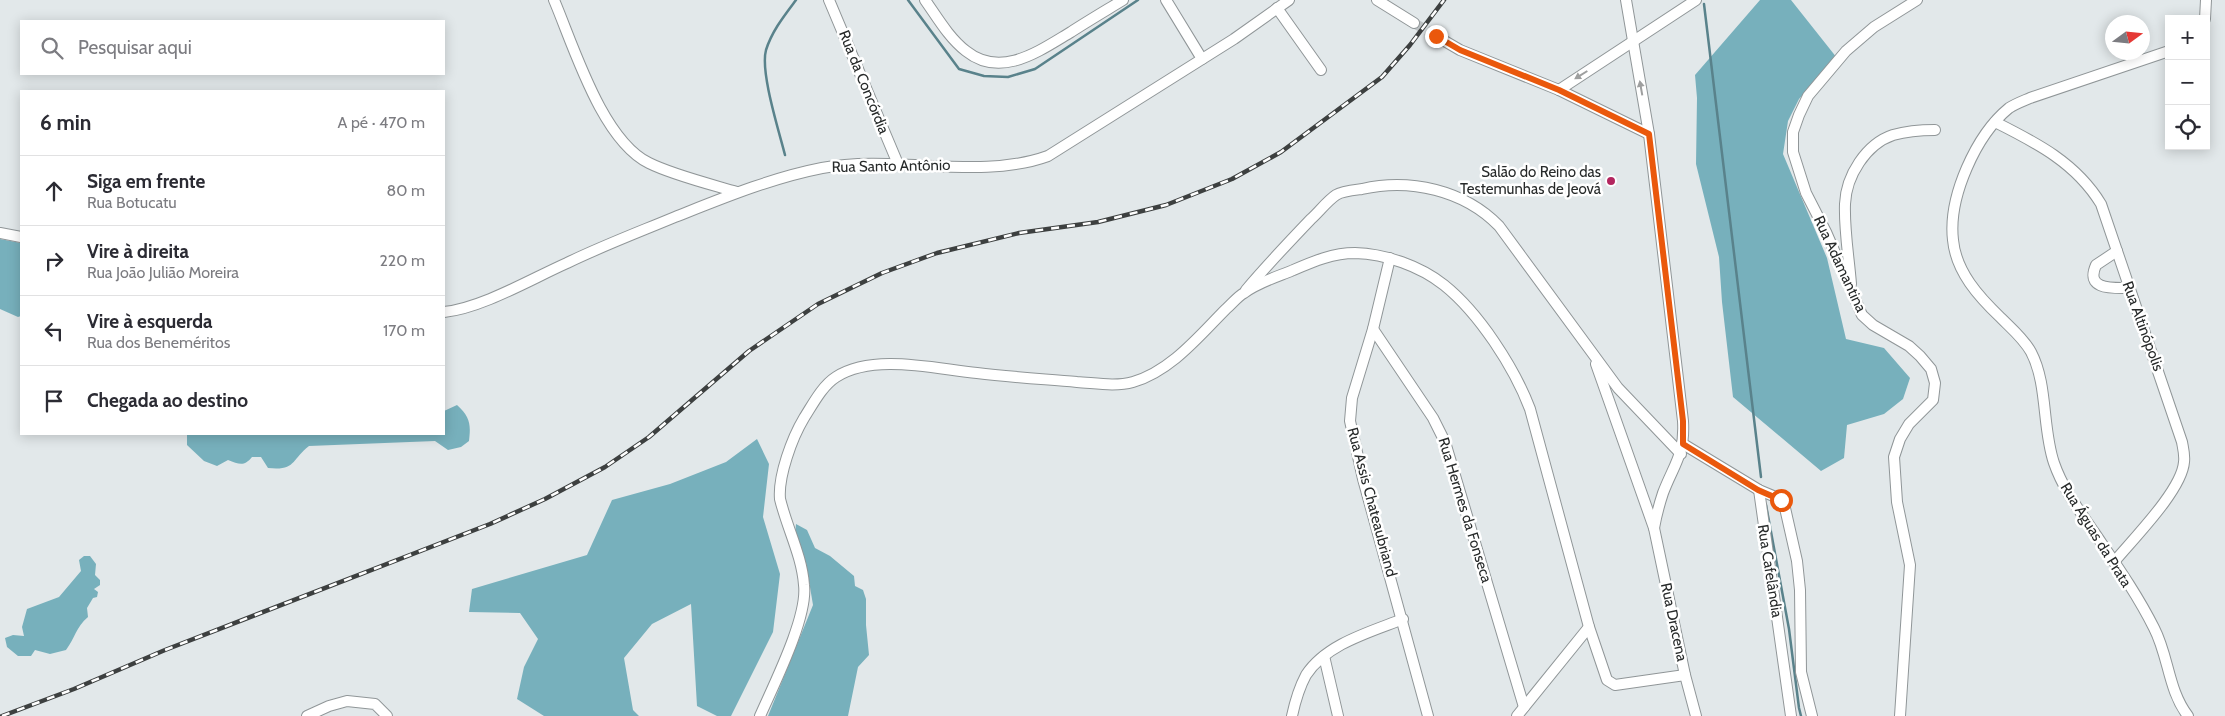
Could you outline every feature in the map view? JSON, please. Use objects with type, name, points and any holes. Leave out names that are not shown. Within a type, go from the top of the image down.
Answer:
[{"type":"street","points":[[554,0],[599,106],[620,140],[649,163],[737,192]]},
{"type":"street","name":"Rua da Concórdia","points":[[829,0],[898,164]]},
{"type":"street","points":[[925,0],[952,38],[966,51],[981,60],[997,63],[1024,58],[1041,50],[1123,0]]},
{"type":"street","points":[[1166,0],[1202,59]]},
{"type":"street","name":"Rua Santo Antônio","points":[[445,312],[470,306],[591,252],[737,192],[819,168],[839,165],[898,164],[995,166],[1032,162],[1048,156],[1202,59],[1288,0]]},
{"type":"street","points":[[1377,0],[1414,23]]},
{"type":"street","points":[[1626,0],[1649,134],[1683,421],[1682,449]]},
{"type":"street","points":[[1559,90],[1696,0]]},
{"type":"street","name":"Rua Adamantina","points":[[1900,716],[1910,565],[1897,502],[1894,457],[1900,439],[1909,424],[1933,400],[1935,382],[1931,369],[1920,356],[1903,342],[1873,325],[1862,315],[1806,193],[1793,152],[1793,132],[1808,96],[1846,51],[1874,27],[1917,0]]},
{"type":"street","points":[[2205,15],[2206,0]]},
{"type":"street","points":[[1277,8],[1321,70]]},
{"type":"street","points":[[1436,36],[1460,50],[1559,90],[1649,134]]},
{"type":"street","name":"Rua Águas da Prata","points":[[2165,52],[2030,98],[2011,107],[1995,122],[1961,181],[1954,205],[1953,241],[1962,272],[1976,291],[2018,334],[2031,352],[2038,372],[2048,445],[2055,465],[2067,492],[2114,562],[2155,630],[2172,687],[2178,701],[2188,716]]},
{"type":"street","name":"Rua Altinópolis","points":[[1995,122],[2025,137],[2064,162],[2079,174],[2090,187],[2100,204],[2182,442],[2184,462],[2180,478],[2168,497],[2114,562]]},
{"type":"street","points":[[1852,290],[1845,204],[1847,188],[1853,172],[1862,160],[1883,140],[1914,130],[1935,130]]},
{"type":"street","points":[[760,716],[797,626],[805,597],[802,569],[780,499],[783,472],[799,426],[829,382],[837,376],[858,368],[898,364],[1021,378],[1124,384],[1152,374],[1174,359],[1244,292],[1276,255],[1336,194],[1381,185],[1399,184],[1439,191],[1470,202],[1486,213],[1499,226],[1531,268],[1595,358],[1648,421],[1682,449],[1758,490]]},
{"type":"street","points":[[0,233],[20,237]]},
{"type":"street","points":[[2117,251],[2099,260],[2094,274],[2096,281],[2105,288],[2128,288]]},
{"type":"street","points":[[1244,292],[1334,255],[1356,253],[1390,258],[1428,274],[1444,285],[1486,332],[1517,380],[1530,409],[1605,676],[1609,682],[1615,685],[1684,675]]},
{"type":"street","name":"Rua Assis Chateaubriand","points":[[1390,258],[1373,329],[1352,398],[1350,422],[1363,479],[1403,619],[1428,716]]},
{"type":"street","name":"Rua Hermes da Fonseca","points":[[1373,329],[1432,418],[1445,442],[1458,478],[1524,707]]},
{"type":"street","name":"Rua Dracena","points":[[1595,358],[1602,384],[1654,528],[1684,675],[1696,716]]},
{"type":"street","name":"Rua Dracena","points":[[1654,528],[1663,493],[1682,449]]},
{"type":"street","name":"Rua Cafelândia","points":[[1758,490],[1791,716]]},
{"type":"street","name":"Rua Cafelândia","points":[[1758,490],[1778,498],[1784,504],[1787,513],[1797,562],[1800,590],[1801,672],[1812,716]]},
{"type":"street","points":[[1292,716],[1306,675],[1324,656],[1338,646],[1403,619]]},
{"type":"street","points":[[1516,716],[1590,627]]},
{"type":"street","points":[[1324,656],[1338,716]]},
{"type":"street","points":[[307,716],[329,706],[347,701],[375,704],[388,716]]},
{"type":"shaded area","points":[[1760,0],[1791,0],[1837,58],[1799,99],[1788,121],[1783,154],[1827,258],[1846,339],[1884,348],[1910,378],[1903,399],[1884,414],[1847,425],[1844,458],[1821,471],[1733,397],[1719,257],[1696,164],[1697,98],[1695,75]]},
{"type":"shaded area","points":[[0,239],[20,243],[20,316],[0,309]]},
{"type":"shaded area","points":[[457,405],[465,413],[469,421],[469,441],[461,447],[448,450],[435,441],[309,446],[289,466],[284,468],[268,468],[261,457],[252,457],[241,464],[228,460],[217,466],[204,461],[187,445],[187,435],[445,435],[445,411]]},
{"type":"shaded area","points":[[757,439],[769,464],[763,517],[780,574],[773,632],[731,716],[717,716],[697,706],[691,604],[652,624],[624,658],[633,710],[639,716],[544,716],[517,699],[524,667],[538,639],[520,613],[469,612],[472,589],[587,555],[612,500],[670,484],[726,462]]},
{"type":"shaded area","points":[[796,524],[807,530],[815,548],[830,556],[854,576],[855,586],[863,590],[866,599],[869,655],[858,667],[848,716],[768,716],[813,605],[806,563],[795,535]]},
{"type":"shaded area","points":[[84,556],[90,556],[96,564],[95,575],[100,580],[100,585],[94,589],[98,592],[97,597],[93,598],[87,608],[88,617],[69,646],[66,650],[50,654],[35,650],[31,656],[18,656],[7,647],[5,638],[13,635],[24,636],[22,627],[27,609],[59,597],[81,571],[79,560]]},
{"type":"waterway","points":[[785,155],[771,102],[765,60],[766,50],[772,36],[796,0]]},
{"type":"waterway","points":[[908,0],[959,69],[984,76],[1008,77],[1035,69],[1138,0]]},
{"type":"waterway","points":[[1704,4],[1761,477]]},
{"type":"waterway","points":[[1766,505],[1789,629],[1801,716]]},
{"type":"tunnel","points":[[1414,23],[1436,36]]},
{"type":"railway","points":[[2,716],[74,689],[165,650],[490,524],[545,499],[605,467],[649,437],[749,351],[818,304],[882,273],[937,253],[1019,233],[1098,222],[1166,205],[1232,179],[1281,152],[1382,77],[1410,45],[1444,0]]},
{"type":"place","name":"Salão do Reino das Testemunhas de Jeová","points":[[1611,181]]},
{"type":"route","points":[[1436,36],[1460,50],[1559,90],[1649,134],[1683,421],[1683,444],[1758,490],[1781,500]]}]
